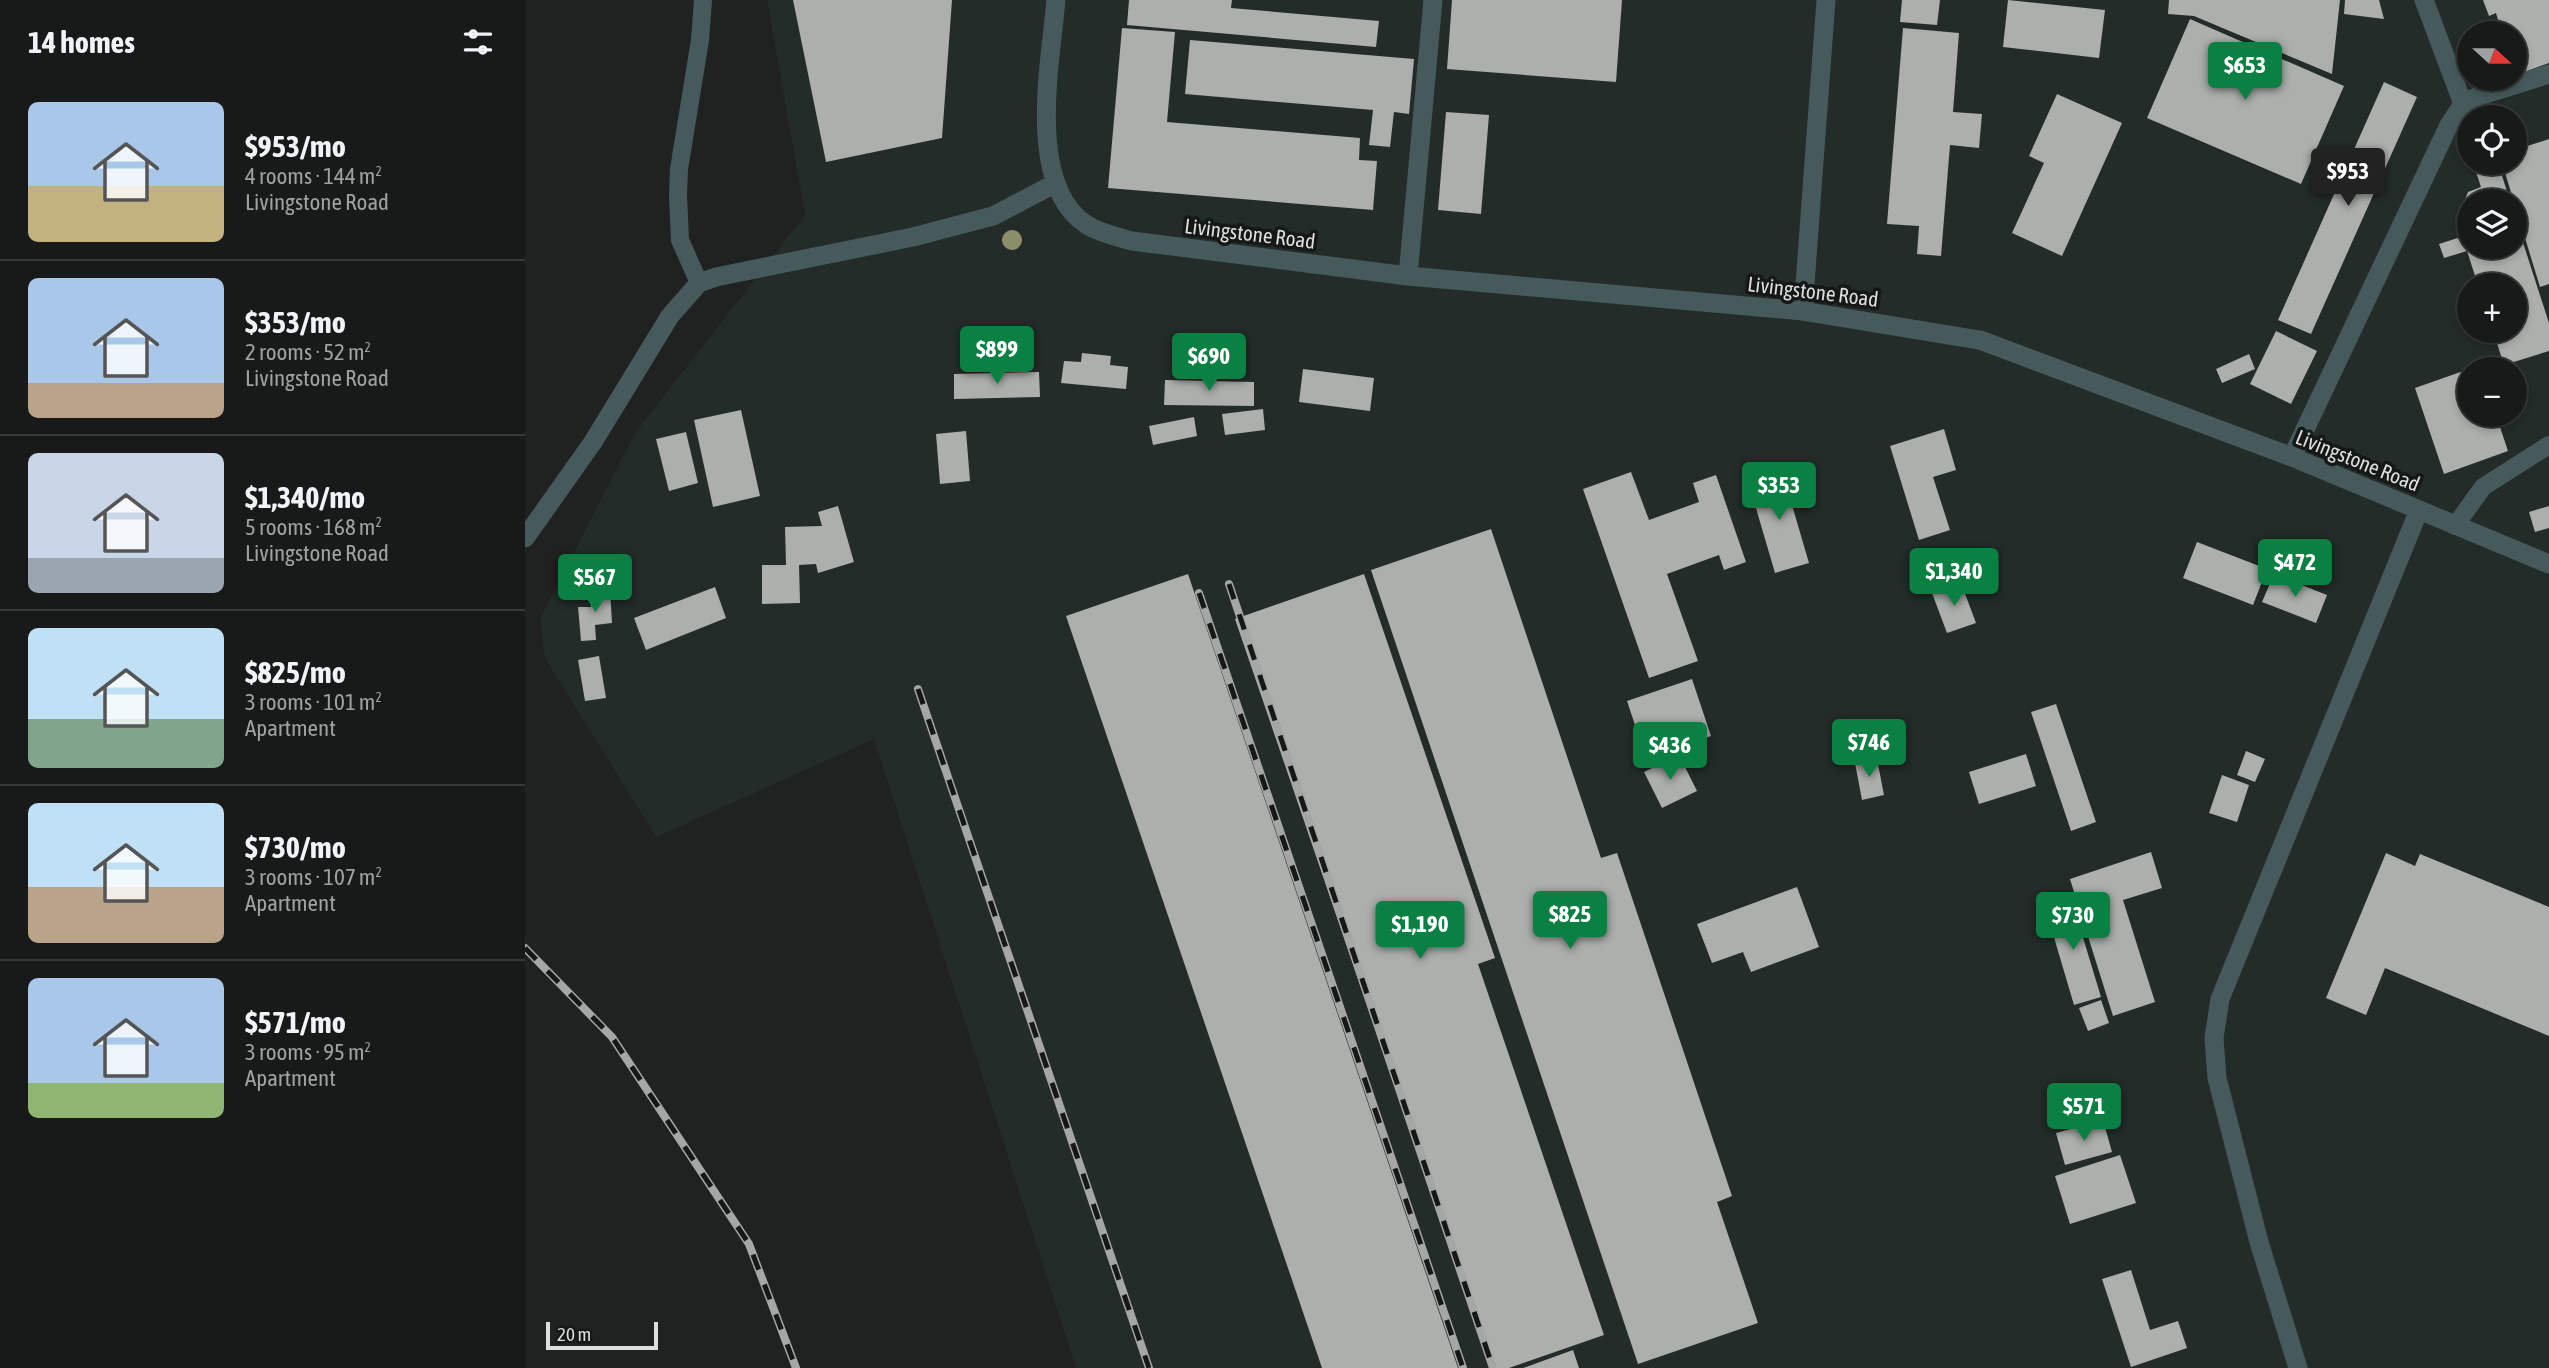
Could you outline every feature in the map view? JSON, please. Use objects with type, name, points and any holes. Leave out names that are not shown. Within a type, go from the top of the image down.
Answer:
[{"type":"street","name":"Livingstone Road","points":[[1056,0],[1046,121],[1049,153],[1056,183],[1069,209],[1087,225],[1109,234],[1132,241],[1408,276],[1803,311],[1980,340],[2292,457],[2549,564]]},
{"type":"street","points":[[1408,276],[1433,0]]},
{"type":"street","points":[[1803,311],[1826,0]]},
{"type":"street","points":[[2424,0],[2463,104]]},
{"type":"street","points":[[2292,457],[2438,145],[2463,104],[2476,97],[2549,74]]},
{"type":"street","points":[[525,538],[593,442],[670,316],[699,283],[716,277],[913,237],[993,216],[1056,183]]},
{"type":"street","points":[[2298,1368],[2259,1241],[2217,1078],[2214,1038],[2220,999],[2419,510]]},
{"type":"lane","points":[[699,283],[680,240],[678,195],[700,40],[703,0]]},
{"type":"lane","points":[[2455,526],[2483,487],[2549,445]]},
{"type":"shaded area","points":[[767,0],[2549,0],[2549,1368],[1076,1368],[874,739],[656,837],[545,658],[540,619],[635,433],[805,215]]},
{"type":"building","points":[[793,0],[952,0],[942,138],[826,162]]},
{"type":"building","points":[[1129,0],[1232,0],[1231,8],[1379,21],[1376,47],[1127,25]]},
{"type":"building","points":[[1452,0],[1622,0],[1616,82],[1447,69]]},
{"type":"building","points":[[1902,0],[1940,0],[1937,25],[1900,22]]},
{"type":"building","points":[[2008,0],[2105,10],[2099,58],[2003,47]]},
{"type":"building","points":[[2169,0],[2340,0],[2332,74],[2194,16],[2168,14]]},
{"type":"building","points":[[2345,0],[2379,0],[2384,19],[2344,14]]},
{"type":"building","points":[[2483,0],[2549,0],[2549,63],[2527,71],[2527,21],[2498,21],[2496,13],[2489,16]]},
{"type":"building","points":[[2190,19],[2344,86],[2301,184],[2147,118]]},
{"type":"building","points":[[1122,28],[1175,32],[1167,122],[1360,138],[1359,160],[1377,161],[1373,210],[1108,188]]},
{"type":"building","points":[[1903,28],[1959,33],[1953,112],[1982,114],[1979,148],[1950,145],[1941,256],[1917,254],[1919,226],[1887,224]]},
{"type":"building","points":[[1190,40],[1414,59],[1409,114],[1394,112],[1390,147],[1369,145],[1373,110],[1185,94]]},
{"type":"building","points":[[2384,82],[2417,97],[2311,334],[2278,320]]},
{"type":"building","points":[[2057,94],[2122,123],[2062,256],[2012,233],[2044,163],[2029,156]]},
{"type":"building","points":[[1446,112],[1489,115],[1481,214],[1438,210]]},
{"type":"building","points":[[2549,139],[2549,284],[2540,287],[2527,245],[2527,189],[2510,189],[2506,175],[2527,175],[2527,146]]},
{"type":"building","points":[[2477,175],[2502,175],[2506,189],[2476,189],[2481,187]]},
{"type":"building","points":[[2457,238],[2457,254],[2444,258],[2439,244]]},
{"type":"building","points":[[2527,255],[2549,323],[2549,351],[2527,358],[2501,357],[2497,343],[2527,343],[2527,273],[2474,273],[2470,259],[2527,259]]},
{"type":"building","points":[[2276,331],[2317,351],[2291,404],[2250,384]]},
{"type":"building","points":[[1082,353],[1111,356],[1110,365],[1128,367],[1126,389],[1061,383],[1064,361],[1081,362]]},
{"type":"building","points":[[2249,354],[2255,369],[2222,383],[2216,369]]},
{"type":"building","points":[[1303,369],[1374,378],[1370,411],[1299,402]]},
{"type":"building","points":[[1039,372],[1040,397],[954,399],[954,374]]},
{"type":"building","points":[[2457,373],[2457,427],[2500,427],[2508,451],[2444,474],[2415,388]]},
{"type":"building","points":[[1165,380],[1254,382],[1254,406],[1164,405]]},
{"type":"building","points":[[1263,409],[1265,430],[1225,435],[1222,414]]},
{"type":"building","points":[[741,410],[760,496],[713,507],[694,420]]},
{"type":"building","points":[[1194,417],[1197,436],[1153,445],[1149,426]]},
{"type":"building","points":[[1944,429],[1956,470],[1933,477],[1950,530],[1919,540],[1890,446]]},
{"type":"building","points":[[966,431],[970,481],[940,484],[936,434]]},
{"type":"building","points":[[686,432],[698,483],[669,491],[656,439]]},
{"type":"building","points":[[1782,471],[1809,563],[1775,573],[1748,481]]},
{"type":"building","points":[[1631,472],[1649,520],[1699,502],[1693,483],[1716,475],[1746,562],[1724,570],[1719,555],[1667,574],[1698,661],[1649,678],[1583,489]]},
{"type":"building","points":[[838,506],[854,562],[818,573],[816,564],[799,565],[800,603],[762,604],[762,565],[786,565],[785,527],[822,526],[818,512]]},
{"type":"building","points":[[2549,506],[2549,528],[2535,532],[2529,512]]},
{"type":"building","points":[[1491,529],[1601,858],[1617,853],[1732,1196],[1717,1202],[1758,1323],[1638,1364],[1371,570]]},
{"type":"building","points":[[2197,542],[2267,569],[2253,605],[2183,578]]},
{"type":"building","points":[[1188,574],[1458,1368],[1322,1368],[1066,616]]},
{"type":"building","points":[[1364,574],[1495,958],[1478,964],[1604,1335],[1509,1368],[1491,1368],[1235,619]]},
{"type":"building","points":[[2274,574],[2327,595],[2316,623],[2262,602]]},
{"type":"building","points":[[1961,583],[1976,623],[1947,633],[1932,593]]},
{"type":"building","points":[[715,587],[726,618],[646,650],[634,618]]},
{"type":"building","points":[[610,589],[612,623],[595,625],[596,640],[581,641],[578,607],[591,607],[590,591]]},
{"type":"building","points":[[599,656],[606,698],[585,701],[578,660]]},
{"type":"building","points":[[1692,679],[1711,736],[1646,758],[1627,701]]},
{"type":"building","points":[[2056,704],[2096,822],[2071,831],[2031,712]]},
{"type":"building","points":[[2246,751],[2265,759],[2255,782],[2237,775]]},
{"type":"building","points":[[2026,754],[2036,786],[1979,804],[1969,772]]},
{"type":"building","points":[[1679,755],[1697,791],[1662,808],[1644,772]]},
{"type":"building","points":[[1877,759],[1884,795],[1862,800],[1855,763]]},
{"type":"building","points":[[2222,775],[2249,785],[2237,822],[2209,813]]},
{"type":"building","points":[[2151,852],[2162,888],[2123,900],[2155,1002],[2113,1016],[2070,879]]},
{"type":"building","points":[[2386,853],[2415,866],[2420,854],[2549,907],[2549,1036],[2385,968],[2366,1015],[2326,998]]},
{"type":"building","points":[[1797,887],[1819,947],[1751,972],[1743,952],[1712,963],[1697,924]]},
{"type":"building","points":[[2071,898],[2101,997],[2074,1005],[2045,907]]},
{"type":"building","points":[[2101,1000],[2109,1023],[2088,1031],[2079,1008]]},
{"type":"building","points":[[2103,1120],[2112,1152],[2065,1165],[2056,1133]]},
{"type":"building","points":[[2120,1155],[2136,1203],[2070,1224],[2055,1176]]},
{"type":"building","points":[[2131,1270],[2150,1330],[2178,1321],[2187,1348],[2131,1367],[2102,1279]]},
{"type":"building","points":[[1573,1350],[1579,1368],[1523,1368]]},
{"type":"railway","points":[[1229,584],[1493,1368]]},
{"type":"railway","points":[[1199,593],[1463,1368]]},
{"type":"railway","points":[[918,689],[1149,1368]]},
{"type":"railway","points":[[525,948],[612,1037],[749,1244],[796,1368]]}]
